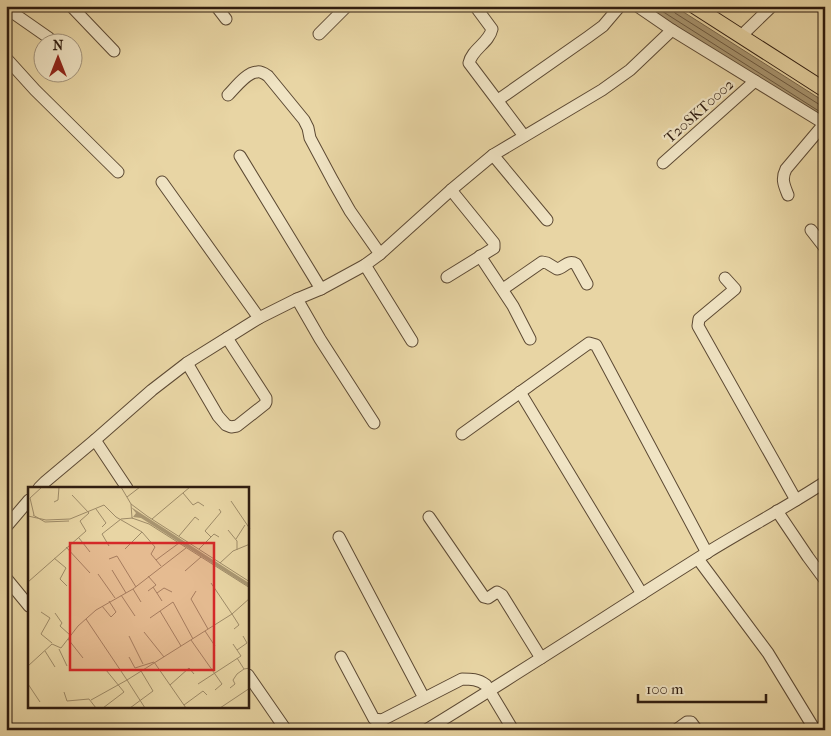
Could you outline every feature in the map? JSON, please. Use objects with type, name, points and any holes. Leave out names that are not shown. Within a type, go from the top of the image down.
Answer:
[{"type":"main road","points":[[694,6],[825,90]]},
{"type":"street","points":[[71,6],[114,51]]},
{"type":"street","points":[[216,6],[226,19]]},
{"type":"street","points":[[319,34],[347,6]]},
{"type":"street","points":[[474,6],[492,29],[490,36],[470,57],[469,62],[524,136]]},
{"type":"street","points":[[498,100],[603,26],[620,6]]},
{"type":"street","points":[[637,6],[672,30],[825,124],[786,169],[783,181],[788,195]]},
{"type":"street","points":[[741,36],[772,6]]},
{"type":"street","points":[[6,8],[40,32]]},
{"type":"street","points":[[40,487],[152,390],[187,363],[259,318],[321,289],[365,265],[493,155],[602,90],[630,70],[672,30]]},
{"type":"street","points":[[6,58],[35,90],[118,172]]},
{"type":"street","points":[[228,95],[250,73],[257,71],[268,76],[304,120],[310,138],[350,211],[380,254]]},
{"type":"street","name":"T20SKT0002","points":[[663,163],[755,81]]},
{"type":"street","points":[[493,155],[547,220]]},
{"type":"street","points":[[240,156],[321,289]]},
{"type":"street","points":[[162,182],[259,318]]},
{"type":"street","points":[[447,277],[494,248],[494,241],[451,190]]},
{"type":"street","points":[[811,230],[825,248]]},
{"type":"street","points":[[480,256],[502,289],[530,339]]},
{"type":"street","points":[[502,289],[540,263],[545,262],[557,269],[574,262],[587,284]]},
{"type":"street","points":[[365,265],[412,341]]},
{"type":"street","points":[[725,278],[735,289],[699,319],[698,326],[796,500]]},
{"type":"street","points":[[297,299],[320,339],[374,423]]},
{"type":"street","points":[[187,363],[218,416],[226,425],[236,426],[265,404],[266,398],[227,338]]},
{"type":"street","points":[[462,434],[589,343],[596,345],[703,556],[768,653],[816,730]]},
{"type":"street","points":[[520,392],[642,594]]},
{"type":"street","points":[[95,440],[126,487]]},
{"type":"street","points":[[426,730],[703,556],[825,482]]},
{"type":"street","points":[[6,527],[28,501]]},
{"type":"street","points":[[777,511],[825,580]]},
{"type":"street","points":[[429,517],[484,597],[488,598],[497,592],[502,595],[541,658]]},
{"type":"street","points":[[339,537],[424,698]]},
{"type":"street","points":[[6,578],[28,605]]},
{"type":"street","points":[[341,657],[374,719],[382,720],[462,679],[476,680],[486,686],[513,730]]},
{"type":"street","points":[[249,676],[286,730]]},
{"type":"street","points":[[676,730],[687,722],[691,722],[697,730]]},
{"type":"water","points":[[645,6],[674,6],[825,102],[825,121]]}]
